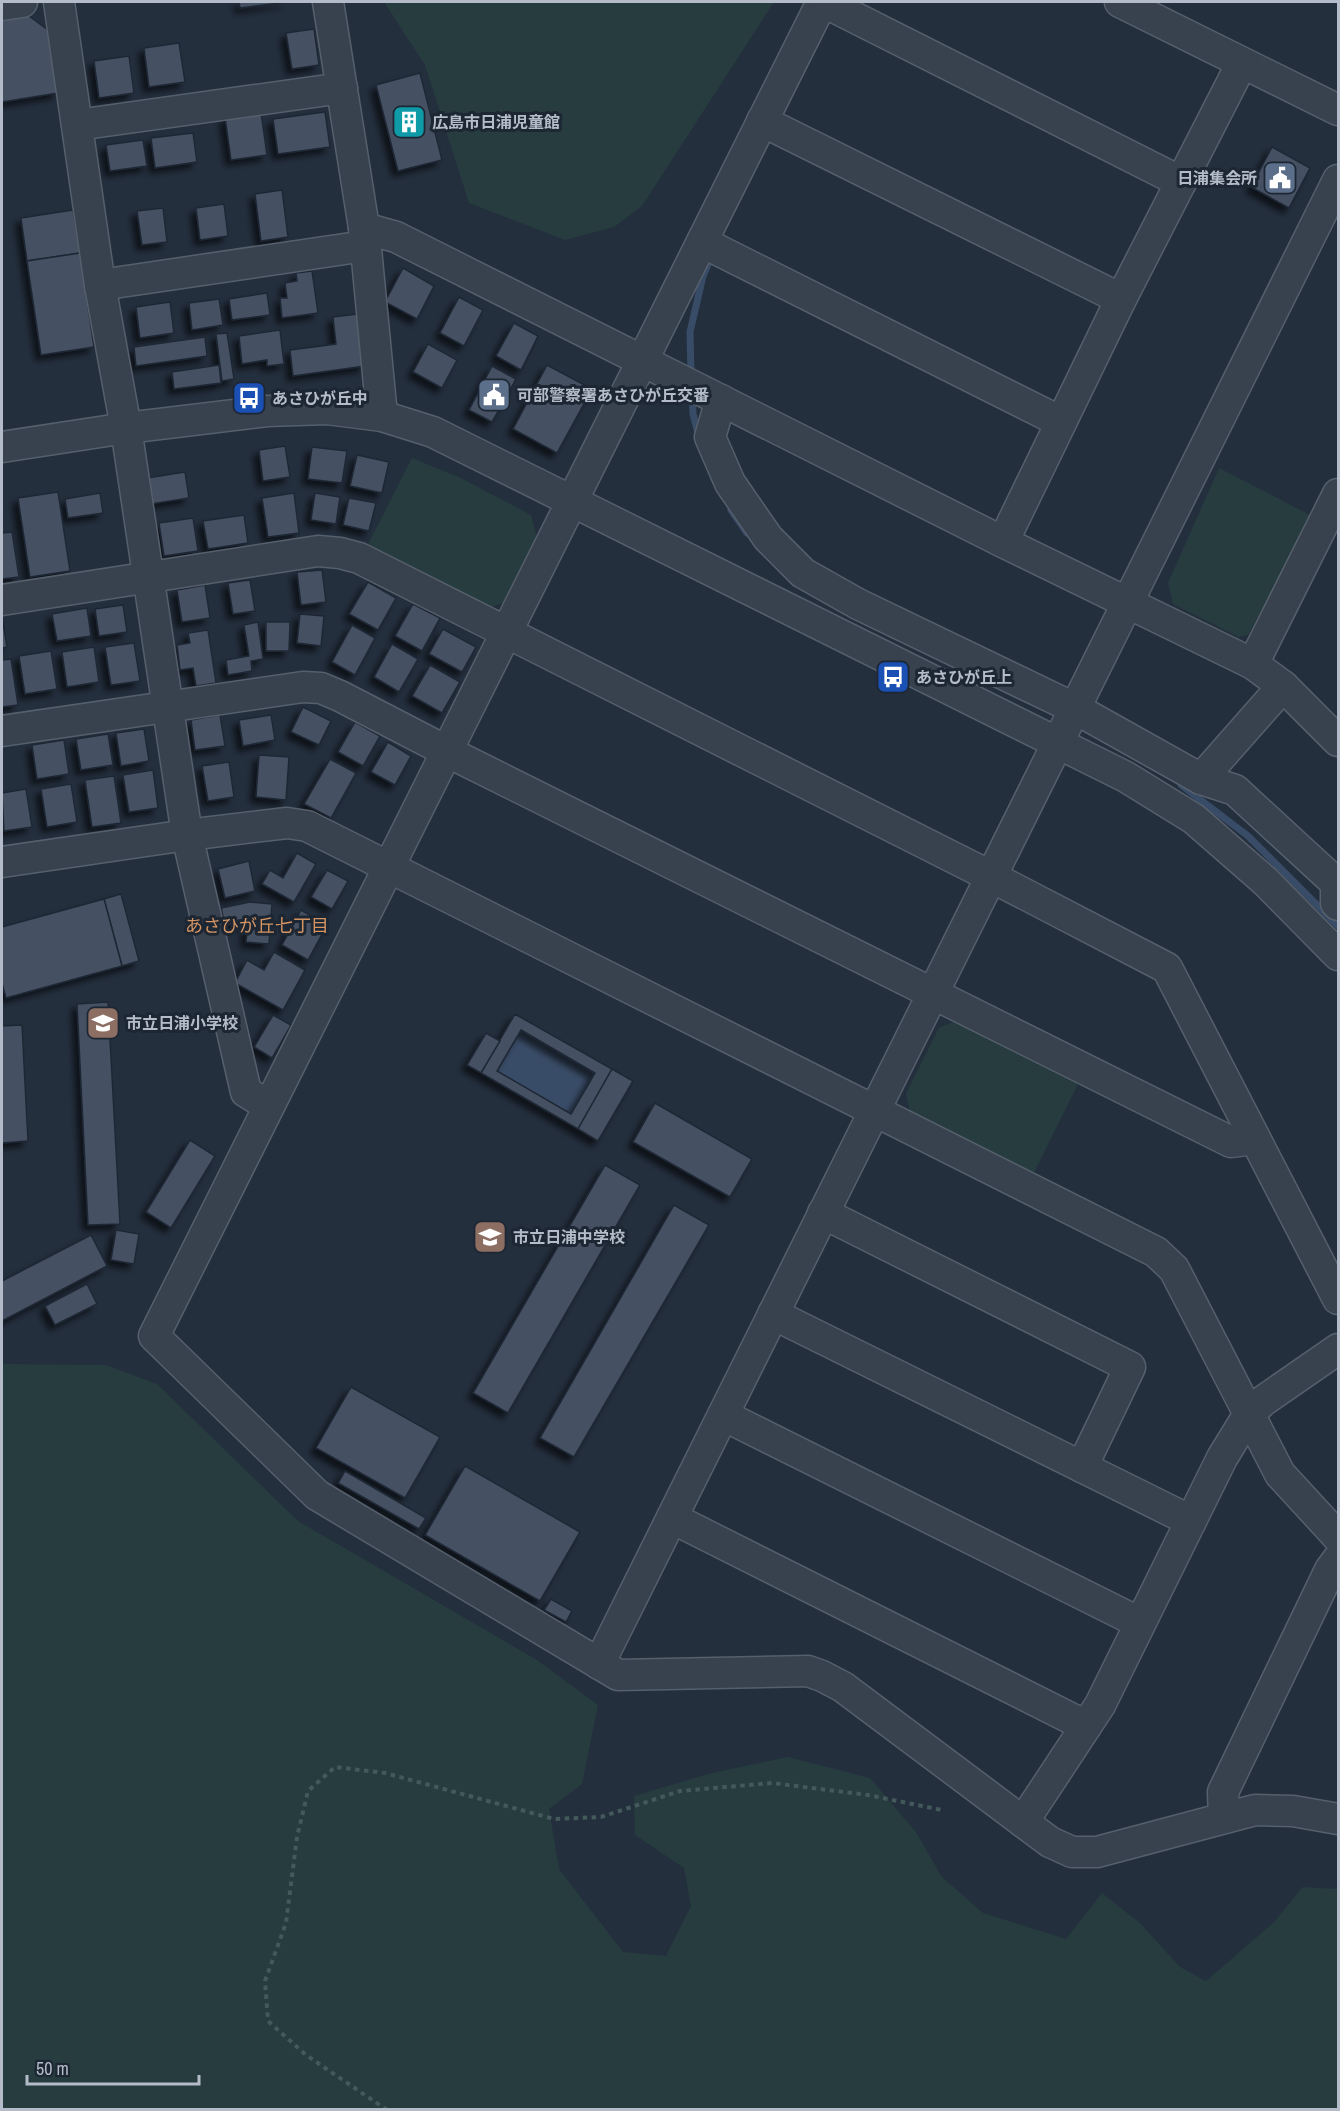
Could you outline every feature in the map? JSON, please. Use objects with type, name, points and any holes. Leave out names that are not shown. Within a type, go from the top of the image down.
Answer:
[{"type":"street","points":[[2,4],[22,2]]},
{"type":"street","points":[[58,2],[100,285],[126,428],[187,835],[246,1092],[269,1106]]},
{"type":"street","points":[[328,2],[364,237],[382,416]]},
{"type":"street","points":[[1181,182],[823,2],[571,499],[154,1336],[316,1495],[618,1676],[808,1671],[822,1676],[843,1687],[1050,1842],[1072,1852],[1096,1852],[1255,1810],[1293,1811],[1338,1819]]},
{"type":"street","points":[[1120,2],[1338,110]]},
{"type":"street","points":[[1003,542],[1121,299],[1242,63]]},
{"type":"street","points":[[77,125],[342,88]]},
{"type":"street","points":[[762,121],[1121,299]]},
{"type":"street","points":[[599,1664],[1338,180]]},
{"type":"street","points":[[100,285],[364,237],[396,237],[1003,542],[1253,664],[1283,686],[1338,741]]},
{"type":"street","points":[[702,242],[1061,422]]},
{"type":"street","points":[[721,400],[710,437],[730,483],[768,538],[803,573],[858,604],[1076,710],[1200,779],[1235,790],[1338,890]]},
{"type":"street","points":[[2,447],[126,428],[267,411],[327,409],[382,416],[433,432],[1126,777],[1194,819],[1265,881],[1338,955]]},
{"type":"street","points":[[1253,664],[1338,494]]},
{"type":"street","points":[[2,600],[318,551],[340,552],[358,558],[990,876],[1167,968],[1338,1299]]},
{"type":"street","points":[[1200,779],[1283,686]]},
{"type":"street","points":[[2,731],[303,687],[321,688],[1231,1142],[1255,1139]]},
{"type":"street","points":[[2,862],[287,823],[307,826],[1156,1252],[1174,1269],[1280,1474],[1338,1537]]},
{"type":"street","points":[[823,1213],[1130,1367],[1082,1467]]},
{"type":"street","points":[[773,1314],[1191,1521]]},
{"type":"street","points":[[1023,1822],[1100,1705],[1222,1458],[1249,1414],[1263,1401],[1338,1349]]},
{"type":"street","points":[[723,1415],[1140,1623]]},
{"type":"street","points":[[672,1518],[1086,1726]]},
{"type":"street","points":[[1224,1818],[1223,1792],[1325,1580],[1338,1559]]},
{"type":"path","points":[[387,2109],[306,2055],[268,2021],[265,1981],[286,1923],[297,1837],[308,1791],[335,1767],[386,1773],[554,1819],[601,1817],[680,1791],[772,1783],[868,1795],[942,1810]]},
{"type":"green space","points":[[384,2],[774,2],[642,206],[614,227],[565,240],[469,203],[425,65]]},
{"type":"green space","points":[[412,458],[461,478],[531,515],[537,538],[503,603],[488,608],[366,548]]},
{"type":"green space","points":[[1219,468],[1312,516],[1248,635],[1239,637],[1173,604],[1168,583]]},
{"type":"green space","points":[[960,1019],[1080,1080],[1033,1175],[910,1112],[906,1094],[939,1028]]},
{"type":"green space","points":[[2,1364],[106,1365],[157,1384],[298,1521],[537,1660],[598,1705],[582,1784],[549,1809],[559,1869],[623,1952],[666,1956],[691,1906],[684,1868],[635,1835],[634,1796],[712,1773],[788,1757],[870,1778],[916,1832],[941,1876],[983,1913],[1066,1939],[1102,1893],[1141,1924],[1180,1967],[1206,1981],[1274,1922],[1303,1887],[1338,1889],[1338,2109],[2,2109]]},
{"type":"water","points":[[521,1030],[595,1073],[571,1114],[497,1071]]},
{"type":"building","points":[[239,2],[288,2],[240,8]]},
{"type":"building","points":[[29,16],[48,30],[58,93],[2,102],[2,20]]},
{"type":"building","points":[[314,29],[319,65],[292,69],[286,33]]},
{"type":"building","points":[[179,43],[185,82],[149,87],[144,48]]},
{"type":"building","points":[[129,56],[134,93],[99,98],[94,61]]},
{"type":"building","name":"広島市日浦児童館","points":[[420,73],[442,160],[398,171],[376,85]]},
{"type":"building","points":[[261,112],[267,155],[231,160],[225,117]]},
{"type":"building","points":[[325,112],[330,147],[278,154],[273,119]]},
{"type":"building","points":[[193,133],[197,162],[155,168],[151,138]]},
{"type":"building","points":[[143,140],[147,166],[110,171],[106,145]]},
{"type":"building","name":"日浦集会所","points":[[1272,147],[1310,168],[1289,208],[1251,187]]},
{"type":"building","points":[[282,190],[288,237],[261,241],[255,194]]},
{"type":"building","points":[[224,204],[228,236],[200,240],[196,208]]},
{"type":"building","points":[[163,208],[167,242],[142,245],[137,211]]},
{"type":"building","points":[[73,210],[80,253],[27,261],[21,218]]},
{"type":"building","points":[[80,253],[94,347],[41,355],[27,261]]},
{"type":"building","points":[[403,268],[434,286],[417,319],[385,302]]},
{"type":"building","points":[[312,271],[318,313],[282,318],[280,298],[287,298],[285,283],[297,281],[296,273]]},
{"type":"building","points":[[267,293],[270,315],[232,320],[229,299]]},
{"type":"building","points":[[459,297],[483,310],[464,346],[440,333]]},
{"type":"building","points":[[219,299],[223,325],[192,330],[189,303]]},
{"type":"building","points":[[170,302],[174,333],[140,338],[136,307]]},
{"type":"building","points":[[358,314],[365,366],[293,376],[290,350],[336,344],[333,317]]},
{"type":"building","points":[[514,323],[538,336],[521,370],[496,356]]},
{"type":"building","points":[[280,330],[284,364],[267,366],[267,360],[242,364],[239,336]]},
{"type":"building","points":[[227,333],[234,379],[222,381],[216,334]]},
{"type":"building","points":[[205,337],[207,356],[136,366],[134,347]]},
{"type":"building","points":[[428,344],[457,360],[442,388],[413,372]]},
{"type":"building","points":[[219,365],[221,383],[174,389],[172,372]]},
{"type":"building","points":[[547,365],[592,389],[557,453],[513,429]]},
{"type":"building","points":[[492,366],[516,379],[492,422],[469,410]]},
{"type":"building","points":[[285,446],[290,477],[263,481],[259,450]]},
{"type":"building","points":[[312,447],[347,451],[342,483],[308,479]]},
{"type":"building","points":[[357,455],[389,462],[382,493],[350,486]]},
{"type":"building","points":[[185,472],[189,498],[151,504],[147,478]]},
{"type":"building","points":[[58,492],[70,571],[30,577],[18,498]]},
{"type":"building","points":[[100,493],[103,513],[68,518],[65,499]]},
{"type":"building","points":[[294,493],[299,533],[268,537],[262,498]]},
{"type":"building","points":[[315,493],[340,497],[336,524],[311,520]]},
{"type":"building","points":[[349,498],[376,503],[369,531],[343,525]]},
{"type":"building","points":[[244,515],[248,543],[208,549],[203,521]]},
{"type":"building","points":[[193,518],[198,551],[164,556],[159,523]]},
{"type":"building","points":[[12,532],[19,577],[2,579],[2,533]]},
{"type":"building","points":[[322,570],[326,602],[301,605],[297,572]]},
{"type":"building","points":[[250,580],[255,611],[233,614],[228,583]]},
{"type":"building","points":[[368,582],[396,598],[378,630],[349,614]]},
{"type":"building","points":[[205,585],[210,618],[182,622],[177,590]]},
{"type":"building","points":[[413,604],[440,618],[422,651],[395,636]]},
{"type":"building","points":[[123,605],[127,632],[99,636],[95,609]]},
{"type":"building","points":[[87,608],[91,636],[57,641],[52,614]]},
{"type":"building","points":[[300,614],[324,616],[321,646],[297,643]]},
{"type":"building","points":[[2,617],[7,647],[2,648]]},
{"type":"building","points":[[258,622],[263,659],[251,661],[252,671],[228,675],[226,660],[249,656],[244,625]]},
{"type":"building","points":[[266,622],[290,622],[289,651],[266,651]]},
{"type":"building","points":[[352,625],[375,638],[355,675],[332,662]]},
{"type":"building","points":[[443,629],[476,647],[462,672],[429,654]]},
{"type":"building","points":[[208,630],[216,683],[196,686],[193,668],[180,670],[177,645],[190,643],[188,633]]},
{"type":"building","points":[[134,643],[140,681],[111,685],[105,647]]},
{"type":"building","points":[[392,644],[418,659],[399,692],[374,677]]},
{"type":"building","points":[[94,647],[99,682],[67,687],[62,652]]},
{"type":"building","points":[[51,651],[57,689],[25,694],[19,656]]},
{"type":"building","points":[[11,659],[18,705],[2,707],[2,660]]},
{"type":"building","points":[[430,665],[460,682],[442,713],[412,696]]},
{"type":"building","points":[[303,707],[331,721],[319,745],[291,732]]},
{"type":"building","points":[[220,715],[225,746],[195,750],[191,720]]},
{"type":"building","points":[[271,715],[275,740],[243,746],[239,720]]},
{"type":"building","points":[[355,722],[380,736],[363,766],[338,752]]},
{"type":"building","points":[[144,729],[149,761],[121,766],[116,733]]},
{"type":"building","points":[[108,734],[113,765],[81,770],[76,739]]},
{"type":"building","points":[[64,740],[69,774],[37,779],[32,745]]},
{"type":"building","points":[[388,742],[411,756],[395,785],[371,772]]},
{"type":"building","points":[[259,755],[289,757],[286,800],[256,797]]},
{"type":"building","points":[[330,759],[356,773],[331,818],[304,804]]},
{"type":"building","points":[[229,762],[234,797],[208,801],[202,766]]},
{"type":"building","points":[[153,770],[158,808],[129,812],[123,775]]},
{"type":"building","points":[[114,776],[121,823],[92,827],[85,780]]},
{"type":"building","points":[[71,784],[77,822],[47,827],[41,789]]},
{"type":"building","points":[[26,789],[32,827],[4,831],[2,793]]},
{"type":"building","points":[[297,853],[316,864],[294,902],[262,884],[270,870],[283,878]]},
{"type":"building","points":[[249,861],[255,891],[225,898],[218,869]]},
{"type":"building","points":[[327,870],[348,881],[332,909],[311,897]]},
{"type":"building","points":[[121,894],[139,961],[122,966],[104,899]]},
{"type":"building","points":[[104,899],[122,966],[6,998],[2,983],[2,927]]},
{"type":"building","points":[[250,902],[272,904],[269,944],[246,942],[248,924],[225,925],[221,908]]},
{"type":"building","points":[[301,910],[327,925],[308,960],[282,945]]},
{"type":"building","points":[[274,952],[305,970],[283,1010],[235,983],[247,960],[264,970]]},
{"type":"building","points":[[108,1002],[120,1224],[88,1225],[77,1004]]},
{"type":"building","points":[[515,1014],[612,1069],[578,1129],[481,1073]],"holes":[[[521,1030],[595,1073],[571,1114],[497,1071]]]},
{"type":"building","points":[[273,1015],[291,1025],[272,1058],[254,1047]]},
{"type":"building","points":[[22,1025],[28,1141],[2,1143],[2,1026]]},
{"type":"building","points":[[486,1033],[500,1041],[481,1073],[467,1065]]},
{"type":"building","points":[[612,1069],[633,1081],[598,1141],[578,1129]]},
{"type":"building","points":[[655,1103],[752,1159],[730,1197],[633,1142]]},
{"type":"building","points":[[190,1140],[215,1156],[171,1228],[146,1212]]},
{"type":"building","points":[[605,1165],[640,1185],[508,1413],[473,1393]]},
{"type":"building","points":[[674,1205],[709,1225],[574,1457],[540,1438]]},
{"type":"building","points":[[116,1230],[139,1234],[134,1264],[111,1260]]},
{"type":"building","points":[[91,1235],[107,1266],[2,1321],[2,1281]]},
{"type":"building","points":[[87,1284],[97,1304],[55,1325],[45,1306]]},
{"type":"building","points":[[351,1387],[440,1437],[405,1498],[316,1448]]},
{"type":"building","points":[[465,1466],[580,1532],[540,1601],[425,1535]]},
{"type":"building","points":[[345,1471],[426,1518],[419,1529],[338,1483]]},
{"type":"building","points":[[551,1599],[572,1611],[566,1622],[544,1610]]},
{"type":"waterway","points":[[691,375],[690,332],[703,276],[712,255]]},
{"type":"waterway","points":[[692,395],[693,414],[699,437]]},
{"type":"waterway","points":[[731,510],[747,533]]},
{"type":"waterway","points":[[1181,785],[1248,836],[1338,926]]},
{"type":"place","name":"広島市日浦児童館","points":[[409,122]]},
{"type":"place","name":"日浦集会所","points":[[1280,178]]},
{"type":"place","name":"可部警察署あさひが丘交番","points":[[494,395]]},
{"type":"place","name":"あさひが丘中","points":[[249,398]]},
{"type":"place","name":"あさひが丘上","points":[[893,677]]},
{"type":"place","name":"市立日浦小学校","points":[[103,1023]]},
{"type":"place","name":"市立日浦中学校","points":[[490,1237]]},
{"type":"district","name":"あさひが丘七丁目","points":[[257,925]]}]
